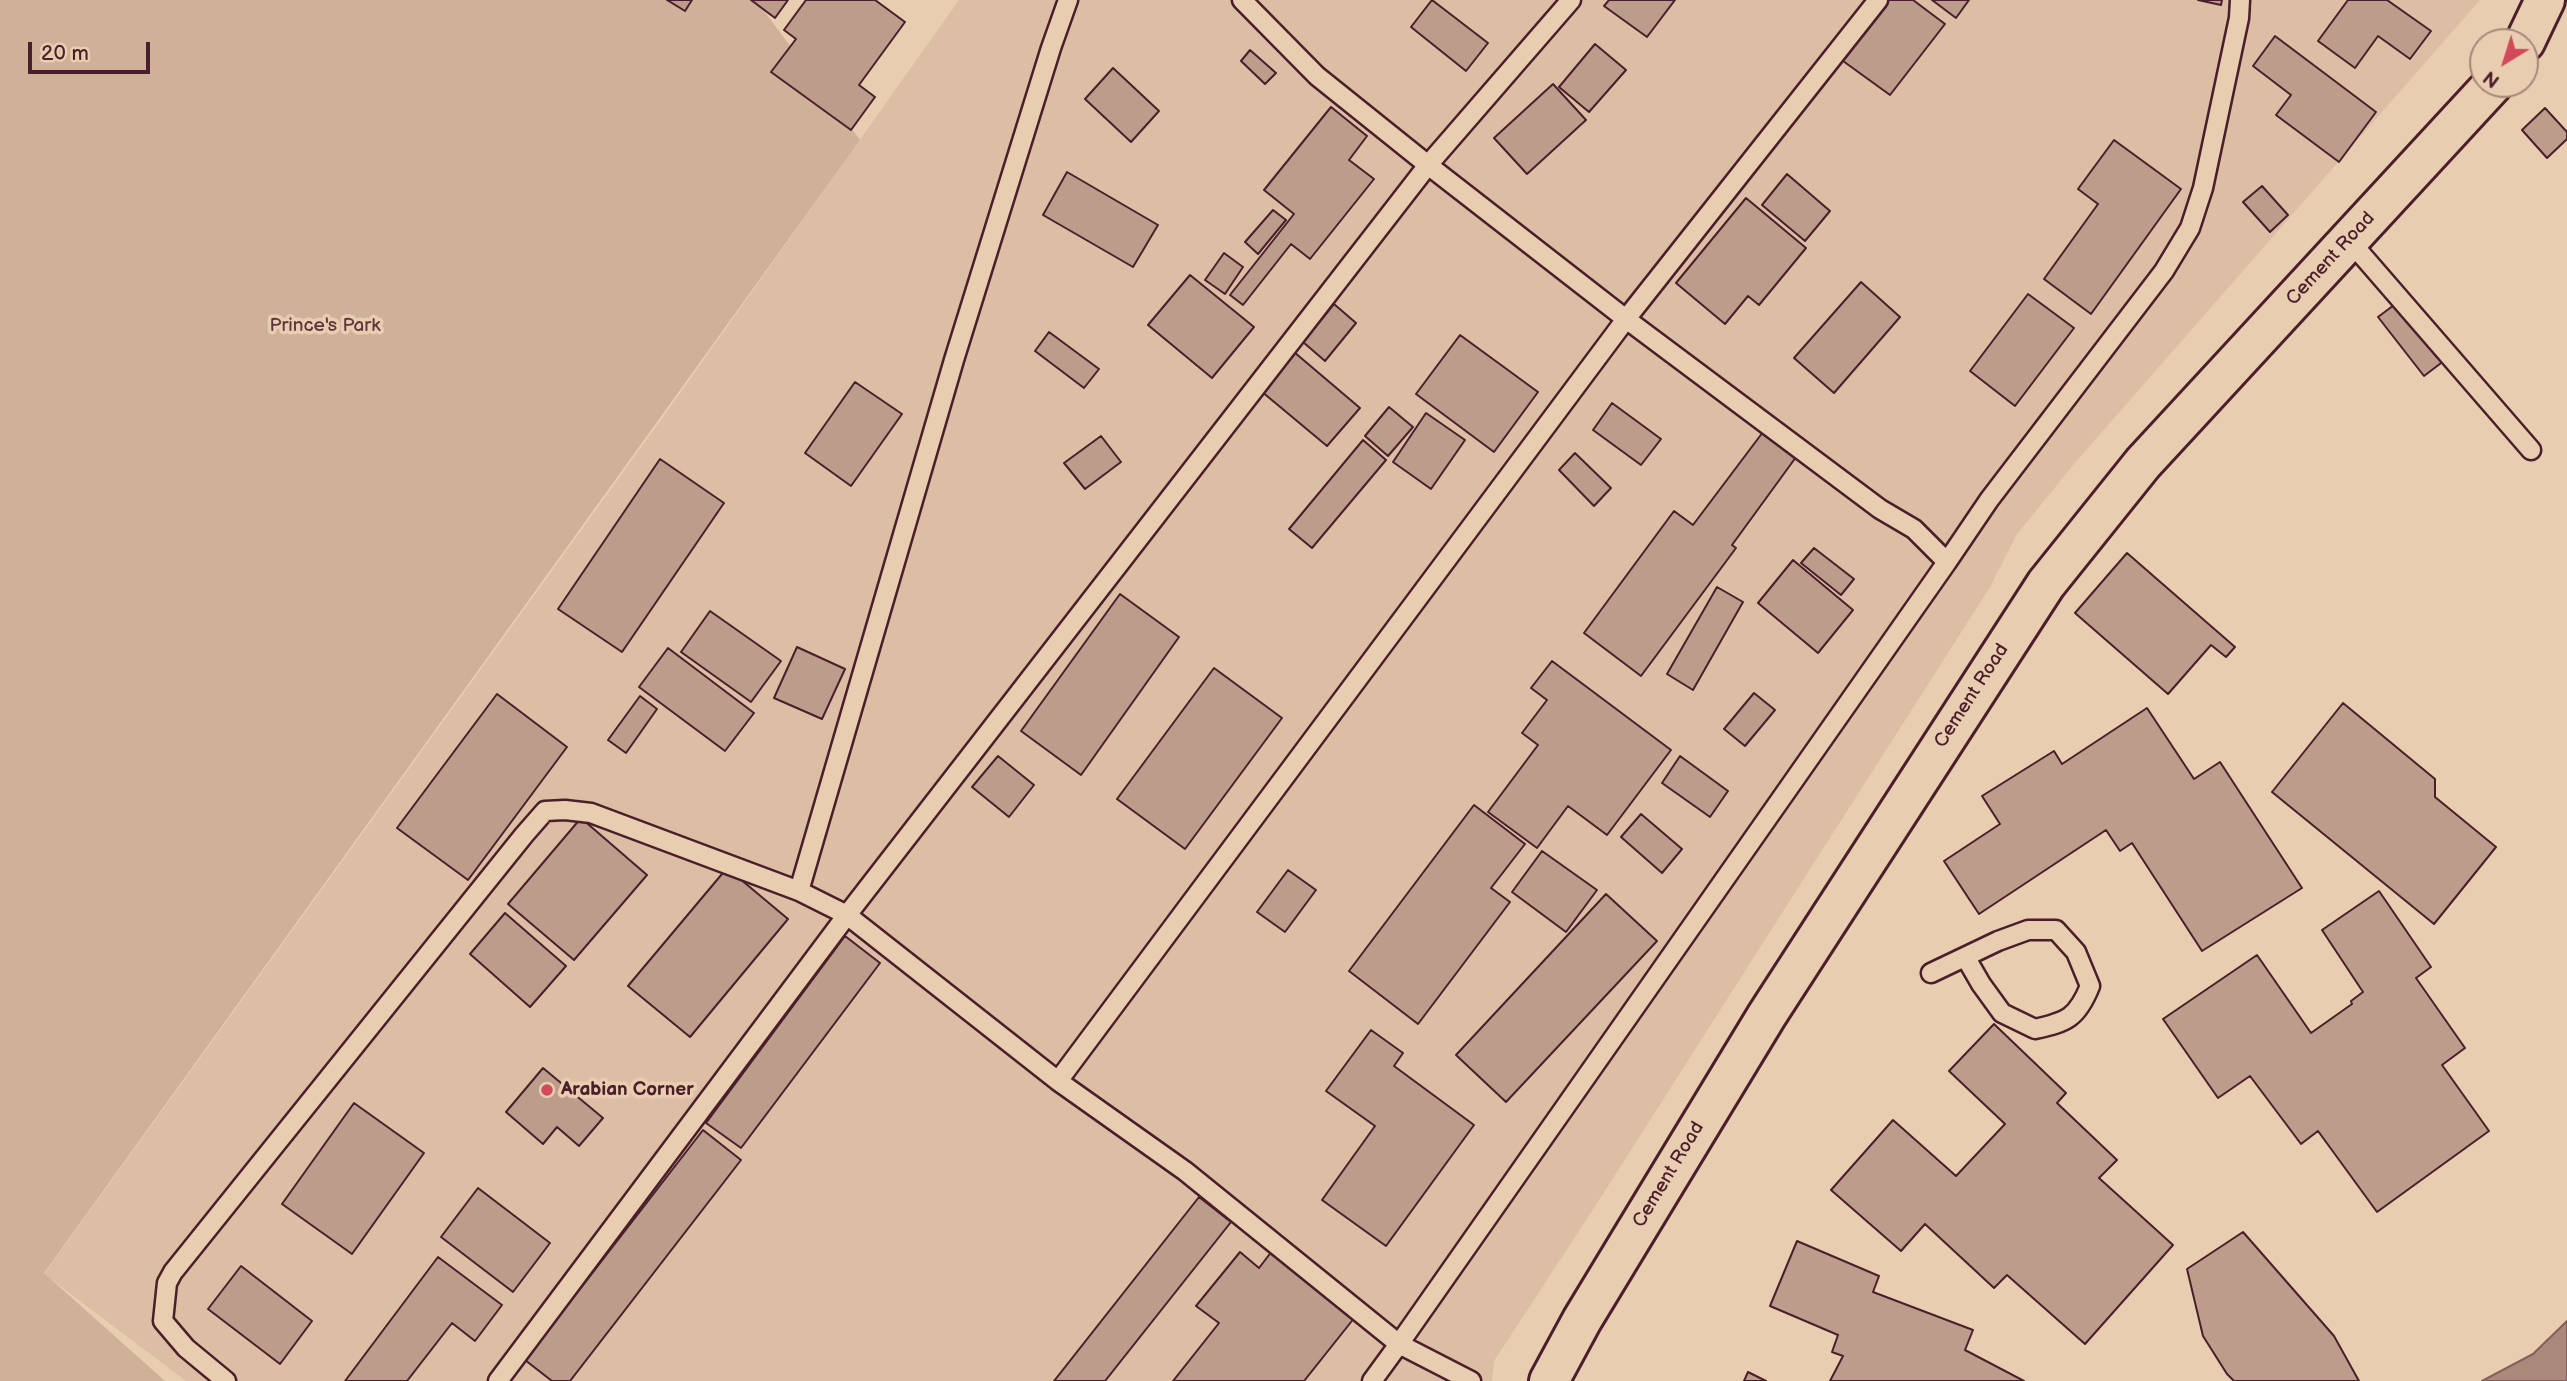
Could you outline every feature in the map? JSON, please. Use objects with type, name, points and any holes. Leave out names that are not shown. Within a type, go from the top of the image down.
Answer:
[{"type":"main road","points":[[2532,28],[2545,0]]},
{"type":"main road","name":"Cement Road","points":[[1549,1381],[1582,1320],[1767,1015],[2046,584],[2143,463],[2480,98]]},
{"type":"lane","points":[[799,891],[954,360],[1068,0]]},
{"type":"lane","points":[[1242,0],[1317,76],[1428,165],[1626,319],[1880,509],[1913,529],[1947,562]]},
{"type":"lane","points":[[498,1381],[847,915],[1428,165],[1571,0]]},
{"type":"lane","points":[[1058,1081],[1626,319],[1878,0]]},
{"type":"lane","points":[[1372,1381],[1989,500],[2164,271],[2190,228],[2203,188],[2239,18],[2240,0]]},
{"type":"lane","points":[[2348,240],[2531,450]]},
{"type":"lane","points":[[226,1381],[186,1348],[163,1321],[167,1283],[173,1272],[544,811],[565,810],[591,813],[799,891],[847,915],[1058,1081],[1185,1171],[1399,1344],[1471,1381]]},
{"type":"lane","points":[[1931,974],[2028,929],[2056,930],[2076,952],[2090,986],[2083,1003],[2064,1023],[2035,1030],[2002,1013],[1966,958]]},
{"type":"shaded area","points":[[959,0],[2480,0],[2074,464],[2017,534],[1990,587],[1494,1361],[1492,1381],[186,1381],[44,1274],[668,410]]},
{"type":"shaded area","points":[[2567,1321],[2567,1381],[2482,1381],[2533,1354]]},
{"type":"green space","name":"Prince's Park","points":[[0,0],[756,0],[860,140],[44,1273],[165,1381],[0,1381]]},
{"type":"building","points":[[667,0],[692,0],[685,11]]},
{"type":"building","points":[[751,0],[788,0],[775,18]]},
{"type":"building","points":[[806,0],[875,0],[905,22],[859,85],[875,97],[851,130],[771,72],[796,39],[784,30]]},
{"type":"building","points":[[1432,0],[1488,43],[1466,71],[1411,27]]},
{"type":"building","points":[[1609,0],[1675,0],[1647,37],[1604,6]]},
{"type":"building","points":[[1889,0],[1913,0],[1945,24],[1890,95],[1843,61]]},
{"type":"building","points":[[1932,0],[1969,0],[1956,18]]},
{"type":"building","points":[[2198,0],[2222,0],[2221,5]]},
{"type":"building","points":[[2348,0],[2387,0],[2431,31],[2410,59],[2378,36],[2355,68],[2318,41]]},
{"type":"building","points":[[2275,36],[2376,112],[2339,162],[2276,115],[2291,95],[2253,66]]},
{"type":"building","points":[[1595,44],[1626,70],[1589,112],[1559,87]]},
{"type":"building","points":[[1250,50],[1276,73],[1265,84],[1241,61]]},
{"type":"building","points":[[1113,68],[1159,111],[1131,142],[1085,99]]},
{"type":"building","points":[[1553,84],[1586,120],[1527,174],[1494,138]]},
{"type":"building","points":[[1331,107],[1367,136],[1349,160],[1374,179],[1310,259],[1291,244],[1243,305],[1230,295],[1294,214],[1264,190]]},
{"type":"building","points":[[2545,108],[2567,132],[2567,139],[2547,158],[2522,130]]},
{"type":"building","points":[[2114,140],[2181,189],[2091,314],[2044,279],[2098,204],[2078,189]]},
{"type":"building","points":[[1067,172],[1158,225],[1133,267],[1043,215]]},
{"type":"building","points":[[1787,174],[1830,211],[1805,241],[1762,205]]},
{"type":"building","points":[[2262,186],[2288,215],[2270,232],[2243,202]]},
{"type":"building","points":[[1746,198],[1806,248],[1759,305],[1748,296],[1725,324],[1676,283]]},
{"type":"building","points":[[1273,210],[1286,220],[1258,254],[1245,242]]},
{"type":"building","points":[[1224,253],[1243,267],[1225,294],[1205,280]]},
{"type":"building","points":[[1190,275],[1254,327],[1212,378],[1148,325]]},
{"type":"building","points":[[1861,282],[1900,317],[1834,393],[1794,358]]},
{"type":"building","points":[[2028,294],[2074,328],[2015,406],[1970,371]]},
{"type":"building","points":[[2402,299],[2449,357],[2424,376],[2378,317]]},
{"type":"building","points":[[1334,304],[1356,323],[1325,361],[1303,342]]},
{"type":"building","points":[[1049,332],[1099,369],[1084,388],[1035,351]]},
{"type":"building","points":[[1460,335],[1538,392],[1494,452],[1416,394]]},
{"type":"building","points":[[1294,352],[1360,408],[1327,446],[1261,391]]},
{"type":"building","points":[[855,382],[902,414],[851,486],[805,453]]},
{"type":"building","points":[[1612,403],[1661,439],[1641,465],[1593,430]]},
{"type":"building","points":[[1389,407],[1413,427],[1388,456],[1365,436]]},
{"type":"building","points":[[1426,413],[1465,440],[1431,489],[1393,462]]},
{"type":"building","points":[[1766,428],[1799,453],[1732,545],[1736,548],[1641,676],[1584,633],[1674,511],[1693,525]]},
{"type":"building","points":[[1101,436],[1121,462],[1085,489],[1064,463]]},
{"type":"building","points":[[1363,440],[1386,460],[1312,548],[1289,529]]},
{"type":"building","points":[[1575,453],[1611,488],[1594,506],[1559,470]]},
{"type":"building","points":[[660,459],[724,503],[622,652],[558,609]]},
{"type":"building","points":[[1814,548],[1854,579],[1841,595],[1801,563]]},
{"type":"building","points":[[2127,553],[2235,647],[2226,657],[2211,645],[2168,694],[2075,613]]},
{"type":"building","points":[[1793,560],[1853,610],[1818,653],[1758,603]]},
{"type":"building","points":[[1717,587],[1743,602],[1693,690],[1667,674]]},
{"type":"building","points":[[1120,594],[1179,637],[1081,775],[1021,731]]},
{"type":"building","points":[[710,611],[781,661],[751,702],[681,652]]},
{"type":"building","points":[[797,647],[845,669],[822,719],[774,698]]},
{"type":"building","points":[[668,648],[754,713],[725,751],[639,687]]},
{"type":"building","points":[[1552,661],[1671,750],[1607,835],[1568,806],[1537,848],[1488,812],[1538,745],[1522,733],[1547,700],[1531,688]]},
{"type":"building","points":[[1214,668],[1282,718],[1185,849],[1117,799]]},
{"type":"building","points":[[1754,693],[1775,710],[1745,746],[1724,729]]},
{"type":"building","points":[[497,694],[567,747],[468,880],[397,828]]},
{"type":"building","points":[[640,696],[657,709],[626,753],[608,740]]},
{"type":"building","points":[[2343,703],[2435,779],[2435,797],[2496,847],[2434,924],[2272,792]]},
{"type":"building","points":[[2147,708],[2194,779],[2220,762],[2302,888],[2202,951],[2132,843],[2120,851],[2106,830],[1979,914],[1944,861],[2000,824],[1982,796],[2054,751],[2062,764]]},
{"type":"building","points":[[998,756],[1034,785],[1009,817],[972,787]]},
{"type":"building","points":[[1680,756],[1728,791],[1710,817],[1662,783]]},
{"type":"building","points":[[1474,805],[1525,844],[1491,888],[1510,902],[1418,1024],[1349,971]]},
{"type":"building","points":[[1641,814],[1682,849],[1662,873],[1621,837]]},
{"type":"building","points":[[581,818],[647,875],[574,960],[508,904]]},
{"type":"building","points":[[1542,851],[1597,890],[1566,932],[1512,892]]},
{"type":"building","points":[[727,868],[788,919],[690,1037],[628,986]]},
{"type":"building","points":[[1288,870],[1316,890],[1285,932],[1257,912]]},
{"type":"building","points":[[2379,891],[2431,967],[2416,978],[2465,1048],[2442,1065],[2489,1131],[2377,1212],[2318,1131],[2301,1144],[2250,1076],[2218,1098],[2163,1019],[2257,955],[2311,1033],[2352,1004],[2351,1001],[2363,992],[2322,930]]},
{"type":"building","points":[[1606,894],[1657,941],[1506,1102],[1456,1055]]},
{"type":"building","points":[[505,913],[566,966],[530,1007],[470,954]]},
{"type":"building","points":[[845,936],[880,963],[741,1148],[706,1123]]},
{"type":"building","points":[[1994,1024],[2066,1093],[2057,1103],[2117,1160],[2099,1178],[2173,1245],[2085,1344],[2007,1275],[1994,1288],[1925,1224],[1901,1251],[1831,1190],[1893,1120],[1956,1176],[2005,1124],[1949,1071]]},
{"type":"building","points":[[1371,1030],[1403,1053],[1394,1066],[1474,1125],[1386,1246],[1322,1200],[1375,1126],[1326,1091]]},
{"type":"building","name":"Arabian Corner","points":[[543,1068],[603,1118],[579,1146],[557,1127],[543,1144],[506,1112]]},
{"type":"building","points":[[354,1103],[424,1153],[352,1254],[282,1204]]},
{"type":"building","points":[[703,1130],[741,1160],[570,1381],[552,1381],[525,1360]]},
{"type":"building","points":[[478,1188],[550,1243],[513,1292],[441,1237]]},
{"type":"building","points":[[1199,1197],[1231,1222],[1105,1381],[1054,1381]]},
{"type":"building","points":[[2243,1232],[2334,1336],[2359,1381],[2234,1381],[2227,1374],[2203,1336],[2187,1269]]},
{"type":"building","points":[[1797,1241],[1879,1276],[1873,1292],[1973,1330],[1965,1350],[2024,1381],[1830,1381],[1843,1356],[1832,1352],[1838,1335],[1770,1306]]},
{"type":"building","points":[[1272,1251],[1355,1317],[1304,1381],[1173,1381],[1219,1323],[1196,1306],[1240,1252],[1259,1268]]},
{"type":"building","points":[[438,1257],[502,1305],[475,1341],[452,1323],[407,1381],[345,1381]]},
{"type":"building","points":[[241,1266],[312,1321],[280,1364],[208,1309]]},
{"type":"building","points":[[1748,1372],[1766,1381],[1744,1381]]},
{"type":"place","name":"Arabian Corner","points":[[547,1090]]}]
